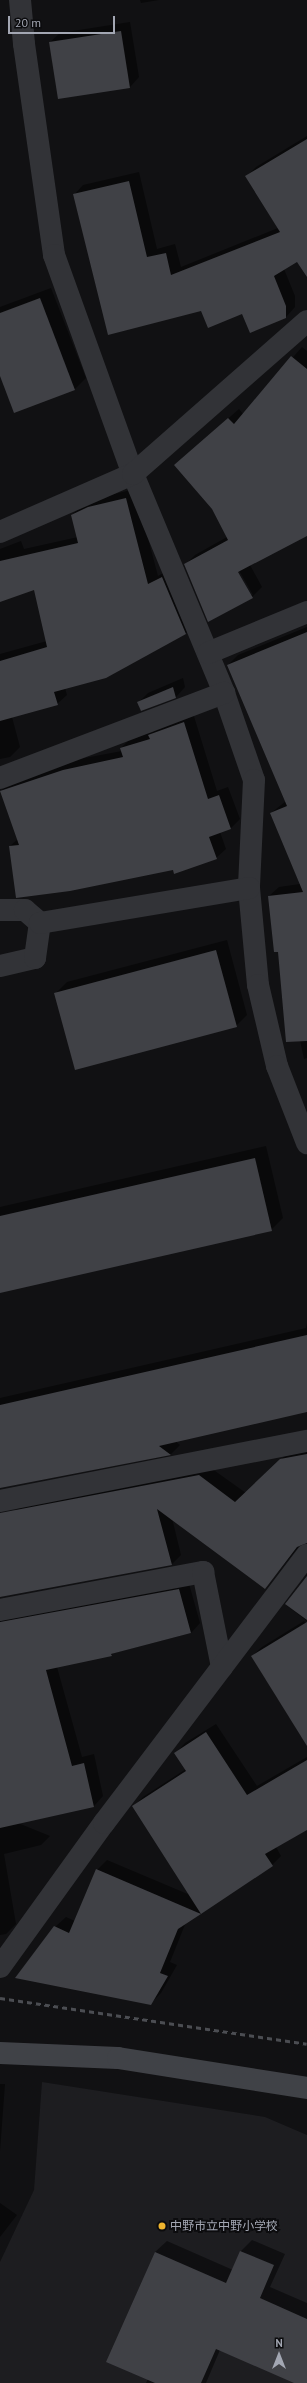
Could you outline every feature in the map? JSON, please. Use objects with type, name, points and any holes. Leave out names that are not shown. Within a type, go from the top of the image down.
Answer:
[{"type":"street","points":[[20,0],[24,44],[54,255],[133,474],[224,693],[254,780],[249,888],[258,985],[277,1066],[305,1132]]},
{"type":"street","points":[[0,532],[133,474],[307,321]]},
{"type":"street","points":[[208,653],[307,612]]},
{"type":"street","points":[[0,778],[224,693]]},
{"type":"street","points":[[40,923],[249,888]]},
{"type":"street","points":[[0,910],[25,910],[40,923]]},
{"type":"street","points":[[0,966],[35,958],[40,923]]},
{"type":"street","points":[[0,1502],[307,1441]]},
{"type":"street","points":[[0,1967],[222,1667],[307,1555]]},
{"type":"street","points":[[0,1610],[203,1572],[222,1667]]},
{"type":"street","points":[[0,2053],[118,2058],[307,2088]]},
{"type":"shaded area","name":"中野市立中野小学校","points":[[42,2082],[265,2117],[307,2135],[307,2383],[0,2383],[0,2262],[34,2190]]},
{"type":"building","points":[[121,31],[130,88],[58,99],[49,42]]},
{"type":"building","points":[[307,139],[307,277],[297,262],[274,276],[286,306],[286,318],[250,333],[242,314],[208,328],[201,311],[108,335],[73,194],[129,181],[147,257],[166,253],[171,275],[280,232],[245,176]]},
{"type":"building","points":[[40,298],[75,390],[14,413],[0,376],[0,313]]},
{"type":"building","points":[[291,356],[307,369],[307,536],[238,572],[253,598],[208,622],[184,564],[228,540],[212,509],[174,465],[228,418],[234,424]]},
{"type":"building","points":[[126,498],[148,584],[162,577],[186,634],[106,678],[54,692],[58,705],[0,721],[0,661],[47,647],[34,590],[0,602],[0,561],[78,543],[71,515],[88,507]]},
{"type":"building","points":[[307,632],[307,1041],[286,1042],[278,952],[274,952],[268,896],[303,892],[270,813],[287,806],[227,665]]},
{"type":"building","points":[[173,687],[176,698],[141,711],[137,702]]},
{"type":"building","points":[[184,722],[208,799],[219,795],[231,829],[209,837],[217,859],[174,874],[173,870],[70,891],[16,898],[9,846],[19,845],[0,791],[63,770],[123,757],[120,748],[150,739],[148,735]]},
{"type":"building","points":[[216,950],[237,1027],[75,1070],[54,993]]},
{"type":"building","points":[[255,1158],[272,1231],[0,1293],[0,1216]]},
{"type":"building","points":[[307,1335],[307,1412],[159,1446],[171,1455],[0,1488],[0,1405]]},
{"type":"building","points":[[307,1454],[307,1543],[297,1547],[265,1589],[157,1509],[172,1565],[0,1597],[0,1513],[199,1475],[235,1502],[280,1459]]},
{"type":"building","points":[[307,1576],[307,1620],[285,1604]]},
{"type":"building","points":[[179,1589],[191,1633],[111,1654],[112,1656],[46,1670],[72,1766],[84,1763],[94,1807],[0,1828],[0,1622]]},
{"type":"building","points":[[307,1622],[307,1746],[251,1656]]},
{"type":"building","points":[[206,1732],[247,1795],[307,1760],[307,1830],[265,1854],[273,1866],[201,1914],[132,1806],[186,1771],[174,1753]]},
{"type":"building","points":[[96,1869],[201,1914],[178,1929],[160,1973],[168,1976],[151,2005],[15,1978],[54,1926],[69,1933]]},
{"type":"building","points":[[240,2251],[274,2265],[260,2298],[307,2319],[307,2383],[294,2383],[216,2349],[201,2383],[155,2383],[106,2362],[155,2252],[226,2283]]},
{"type":"railway","points":[[0,1998],[307,2044]]},
{"type":"place","name":"中野市立中野小学校","points":[[162,2226]]}]
